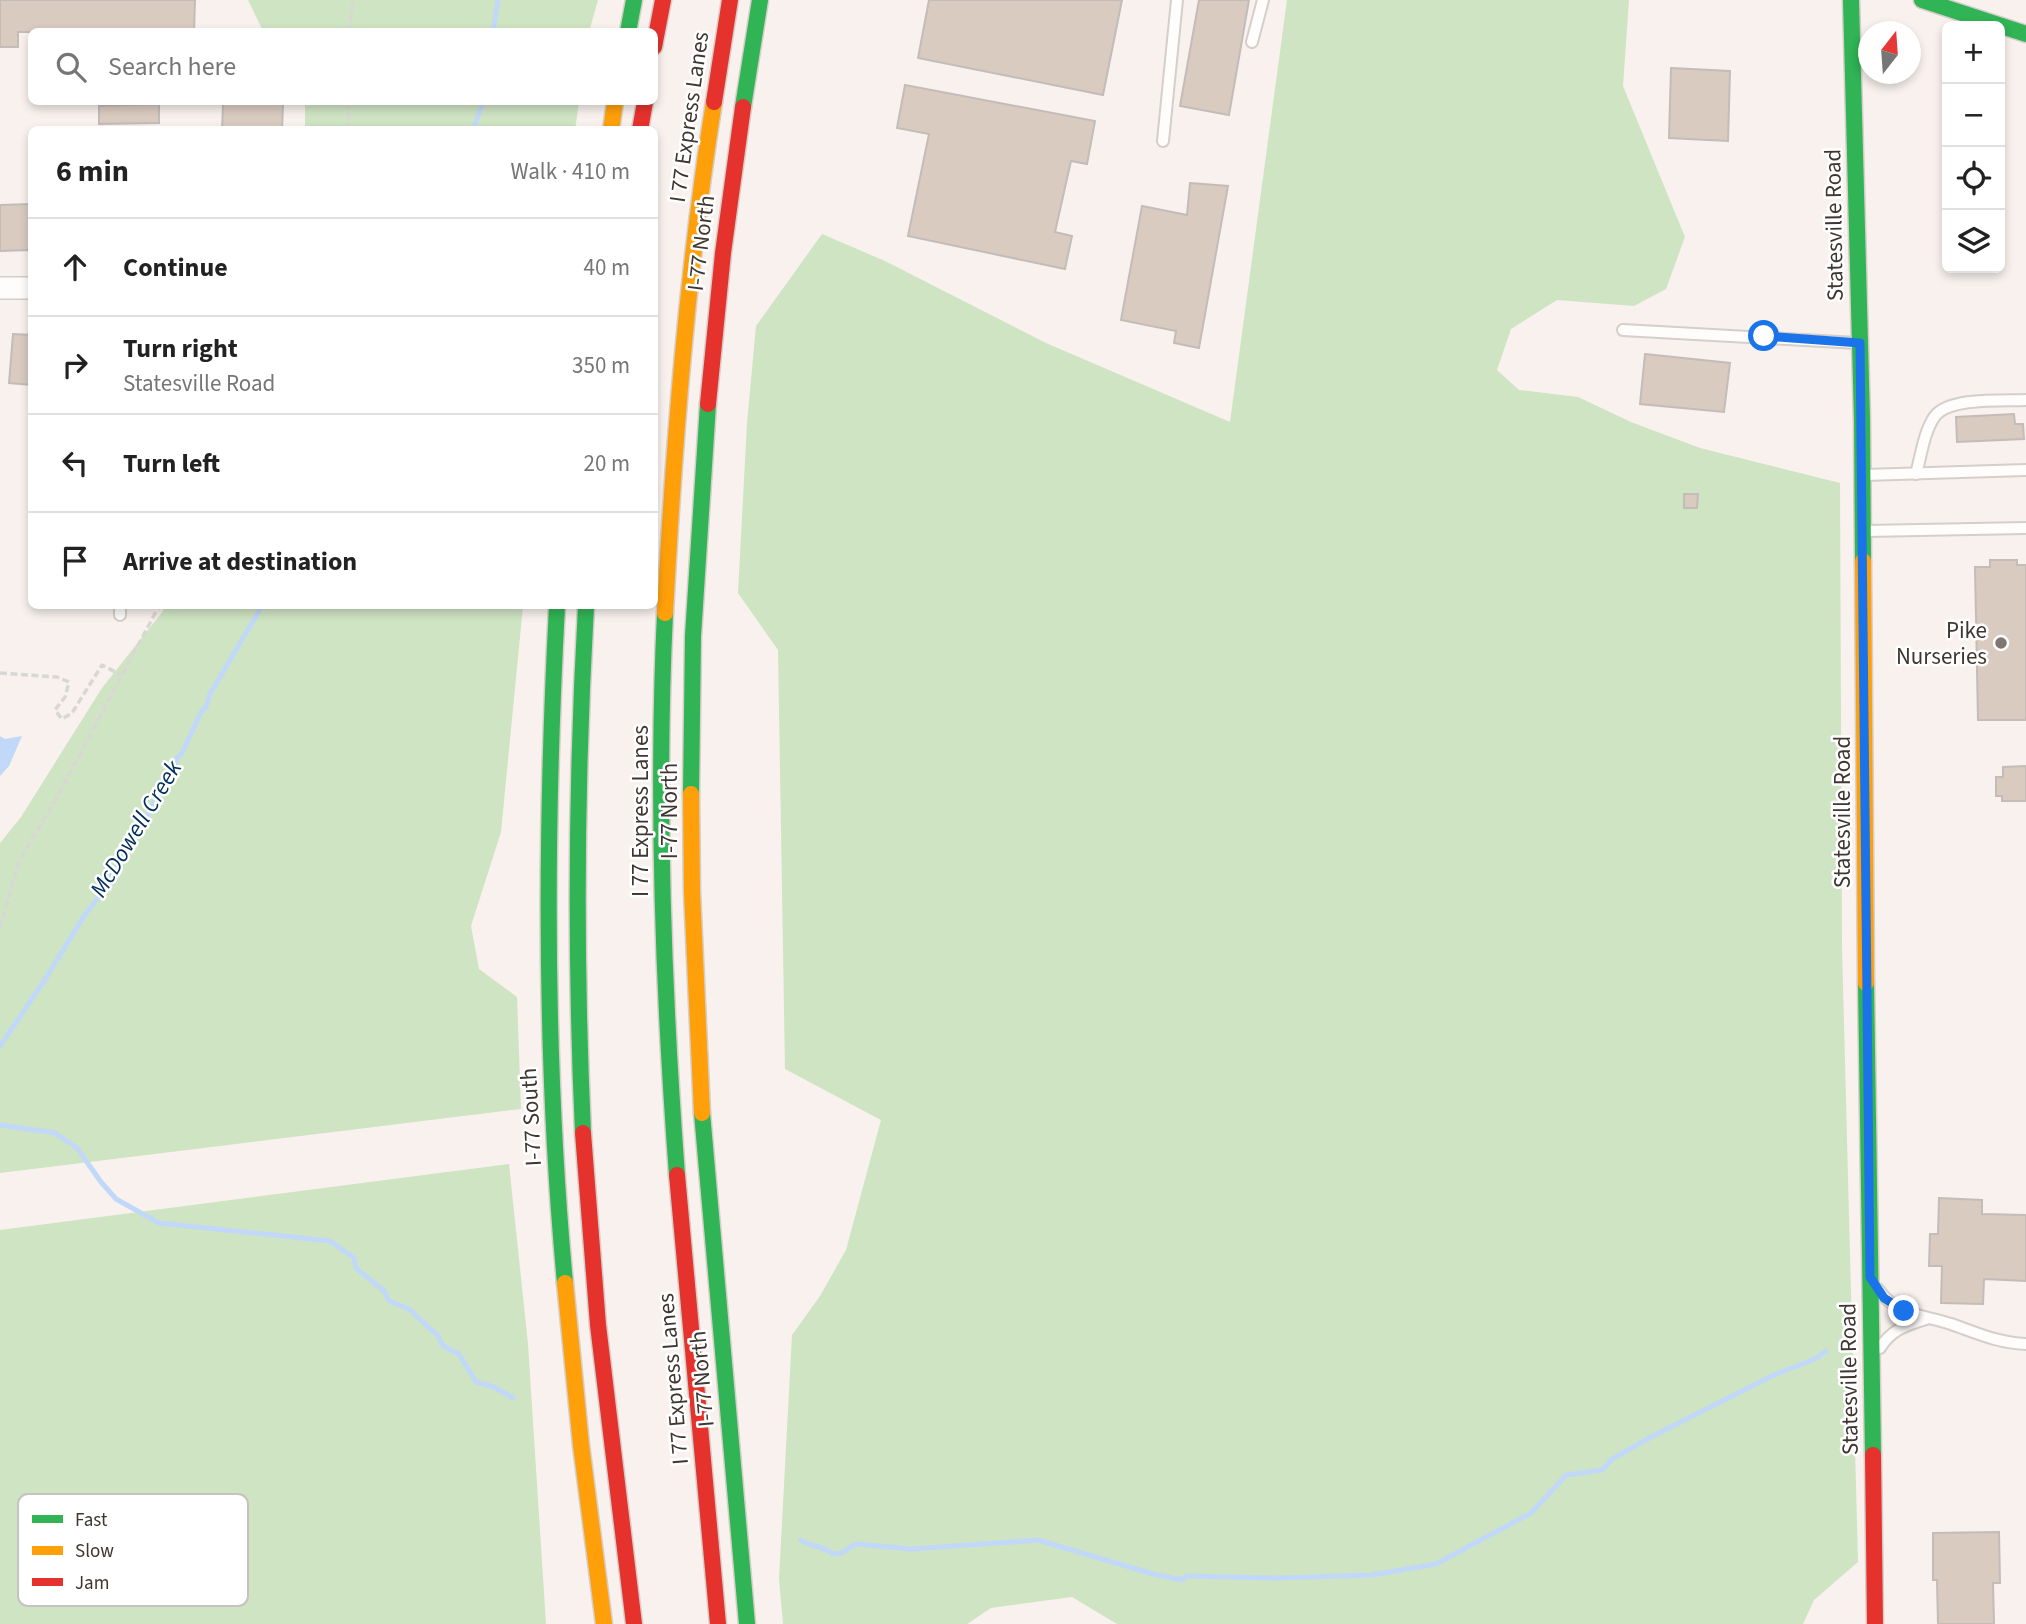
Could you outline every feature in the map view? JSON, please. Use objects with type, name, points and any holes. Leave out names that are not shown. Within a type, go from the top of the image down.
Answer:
[{"type":"main road","points":[[629,28],[634,0]]},
{"type":"main road","name":"I 77 Express Lanes","points":[[658,28],[663,0]]},
{"type":"main road","name":"I 77 Express Lanes","points":[[718,1624],[680,1201],[667,1020],[662,730],[669,535],[684,342],[706,150],[730,0]]},
{"type":"main road","name":"I-77 North","points":[[747,1624],[710,1211],[696,1018],[691,730],[698,537],[713,345],[733,168],[760,0]]},
{"type":"main road","name":"Statesville Road","points":[[1851,0],[1863,475],[1875,1624]]},
{"type":"main road","points":[[1922,0],[2026,34]]},
{"type":"main road","points":[[612,126],[615,105]]},
{"type":"main road","name":"I 77 Express Lanes","points":[[641,126],[644,105]]},
{"type":"main road","name":"I-77 South","points":[[557,609],[548,834],[550,1050],[570,1341],[604,1624]]},
{"type":"main road","points":[[586,609],[577,848],[583,1132],[599,1338],[634,1624]]},
{"type":"street","points":[[0,288],[28,288]]},
{"type":"lane","points":[[1163,141],[1177,0]]},
{"type":"lane","points":[[1252,42],[1263,0]]},
{"type":"lane","points":[[1623,330],[1860,343]]},
{"type":"lane","points":[[1916,474],[1930,428],[1942,409],[1958,404],[2026,400]]},
{"type":"lane","points":[[1863,475],[2026,470]]},
{"type":"lane","points":[[1863,531],[2026,528]]},
{"type":"lane","points":[[1870,1277],[1884,1298],[1904,1311],[2008,1344],[2026,1344]]},
{"type":"lane","points":[[1872,1363],[1887,1337],[1903,1325],[1926,1319]]},
{"type":"path","points":[[350,28],[353,0]]},
{"type":"path","points":[[348,105],[349,126]]},
{"type":"path","points":[[0,928],[19,861],[56,799],[157,609]]},
{"type":"path","points":[[0,673],[57,677],[69,682],[65,697],[55,710],[62,719],[72,713],[102,665],[122,675]]},
{"type":"green space","points":[[248,0],[598,0],[590,28],[262,28]]},
{"type":"green space","points":[[1287,0],[1629,0],[1623,86],[1685,237],[1666,289],[1634,306],[1557,300],[1511,329],[1497,370],[1519,390],[1578,397],[1631,422],[1700,448],[1840,483],[1842,946],[1858,1562],[1814,1600],[1803,1624],[1117,1624],[1072,1597],[991,1608],[967,1624],[783,1624],[779,1579],[792,1335],[820,1296],[846,1250],[881,1120],[785,1069],[778,650],[738,593],[747,423],[756,326],[822,234],[885,261],[1046,343],[1230,422]]},
{"type":"green space","points":[[305,105],[579,105],[576,126],[305,126]]},
{"type":"green space","points":[[523,609],[501,832],[471,926],[479,969],[517,997],[521,1109],[0,1173],[0,843],[21,817],[102,688],[163,611]]},
{"type":"green space","points":[[509,1164],[528,1344],[546,1624],[0,1624],[0,1230]]},
{"type":"water","points":[[0,736],[5,739],[22,736],[9,766],[0,776]]},
{"type":"building","points":[[0,0],[195,0],[194,28],[28,28],[28,32],[18,32],[18,47],[0,47]]},
{"type":"building","points":[[929,0],[1122,0],[1103,95],[918,58]]},
{"type":"building","points":[[1199,0],[1249,0],[1229,115],[1180,106]]},
{"type":"building","points":[[1671,68],[1730,71],[1728,141],[1669,138]]},
{"type":"building","points":[[905,85],[1095,121],[1087,164],[1071,161],[1055,232],[1072,236],[1065,269],[908,236],[929,134],[897,128]]},
{"type":"building","points":[[159,105],[159,123],[99,124],[99,106]]},
{"type":"building","points":[[223,105],[283,105],[282,126],[222,126]]},
{"type":"building","points":[[1190,183],[1228,186],[1199,348],[1174,343],[1176,331],[1121,320],[1142,206],[1187,215]]},
{"type":"building","points":[[28,204],[28,250],[0,251],[0,205]]},
{"type":"building","points":[[13,334],[28,335],[28,385],[9,383]]},
{"type":"building","points":[[1645,354],[1730,363],[1724,412],[1640,404]]},
{"type":"building","points":[[2014,414],[2015,424],[2023,424],[2024,439],[1957,442],[1956,417]]},
{"type":"building","points":[[1684,494],[1698,494],[1697,508],[1684,508]]},
{"type":"building","name":"Pike Nurseries","points":[[1990,560],[2017,560],[2017,565],[2026,565],[2026,720],[1978,720],[1975,567],[1990,567]]},
{"type":"building","points":[[2026,766],[2026,801],[2002,801],[2002,796],[1996,796],[1996,777],[2003,777],[2003,767]]},
{"type":"building","points":[[1939,1198],[1982,1200],[1982,1214],[2026,1215],[2026,1281],[1984,1279],[1983,1304],[1941,1303],[1942,1266],[1929,1266],[1930,1234],[1938,1234]]},
{"type":"building","points":[[1999,1532],[2000,1583],[1993,1583],[1994,1624],[1938,1624],[1937,1580],[1933,1580],[1933,1533]]},
{"type":"waterway","name":"McDowell Creek","points":[[494,28],[498,0]]},
{"type":"waterway","name":"McDowell Creek","points":[[474,126],[482,105]]},
{"type":"waterway","name":"McDowell Creek","points":[[0,1046],[95,902],[150,811],[206,707],[210,694],[260,609]]},
{"type":"waterway","points":[[0,1125],[55,1133],[77,1148],[116,1199],[159,1223],[330,1241],[354,1258],[356,1268],[384,1291],[389,1301],[409,1309],[438,1336],[443,1346],[459,1354],[476,1382],[494,1387],[513,1398]]},
{"type":"waterway","points":[[801,1540],[833,1554],[842,1553],[855,1544],[911,1549],[1038,1540],[1182,1580],[1186,1576],[1277,1578],[1372,1575],[1436,1564],[1531,1513],[1566,1475],[1602,1470],[1612,1459],[1651,1437],[1774,1375],[1815,1359],[1826,1351]]},
{"type":"traffic: fast","points":[[629,28],[634,0]]},
{"type":"traffic: fast","points":[[743,107],[760,0]]},
{"type":"traffic: fast","points":[[1851,0],[1863,561]]},
{"type":"traffic: fast","points":[[1922,0],[2026,34]]},
{"type":"traffic: fast","points":[[691,794],[693,636],[708,404]]},
{"type":"traffic: fast","points":[[557,609],[550,775],[550,1030],[565,1283]]},
{"type":"traffic: fast","points":[[583,1133],[578,870],[586,609]]},
{"type":"traffic: fast","points":[[665,613],[661,753],[662,894],[677,1175]]},
{"type":"traffic: fast","points":[[1866,983],[1873,1455]]},
{"type":"traffic: fast","points":[[702,1113],[747,1624]]},
{"type":"traffic: slow","points":[[665,613],[683,357],[696,229],[714,102]]},
{"type":"traffic: slow","points":[[612,126],[615,105]]},
{"type":"traffic: slow","points":[[1863,561],[1866,983]]},
{"type":"traffic: slow","points":[[691,794],[692,892],[702,1113]]},
{"type":"traffic: slow","points":[[565,1283],[581,1445],[604,1624]]},
{"type":"traffic: jam","points":[[658,28],[663,0]]},
{"type":"traffic: jam","points":[[714,102],[730,0]]},
{"type":"traffic: jam","points":[[641,126],[644,105]]},
{"type":"traffic: jam","points":[[708,404],[723,253],[743,107]]},
{"type":"traffic: jam","points":[[583,1133],[598,1325],[634,1624]]},
{"type":"traffic: jam","points":[[677,1175],[718,1624]]},
{"type":"traffic: jam","points":[[1873,1455],[1875,1624]]},
{"type":"place","name":"Pike Nurseries","points":[[2001,643]]},
{"type":"route","points":[[1764,336],[1860,343],[1870,1277],[1884,1298],[1904,1311]]}]
